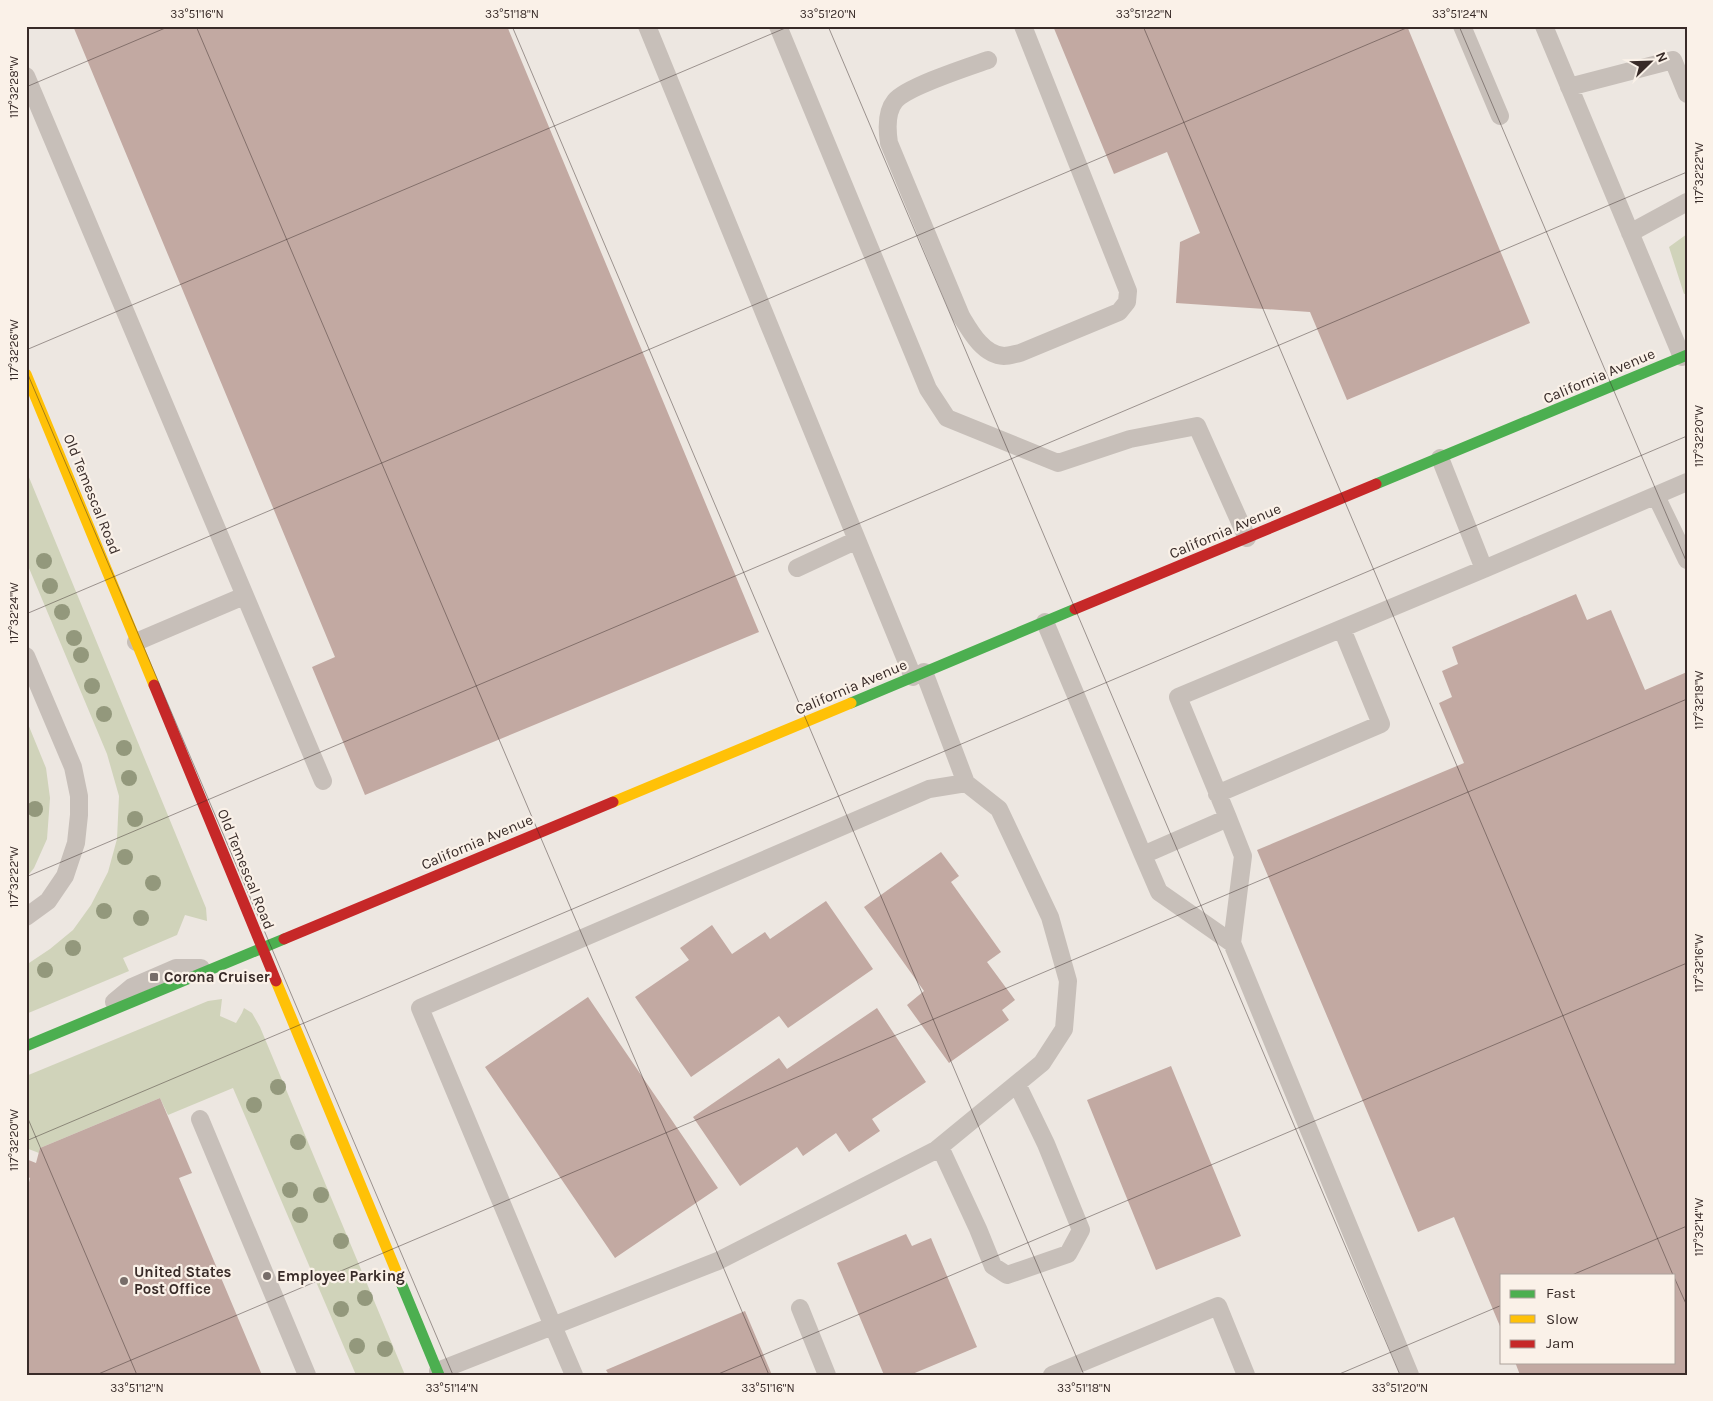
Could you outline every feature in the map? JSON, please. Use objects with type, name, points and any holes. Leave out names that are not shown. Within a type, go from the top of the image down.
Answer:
[{"type":"main road","name":"California Avenue","points":[[216,966],[1684,356]]},
{"type":"main road","name":"Old Temescal Road","points":[[26,374],[439,1373]]},
{"type":"main road","points":[[26,1046],[101,1014]]},
{"type":"lane","points":[[439,1373],[553,1326],[718,1262],[940,1147],[1042,1063],[1064,1029],[1068,980],[1050,917],[999,809],[966,783],[857,540],[647,26]]},
{"type":"lane","points":[[778,26],[928,390],[947,418],[1058,463],[1130,439],[1197,426],[1247,538]]},
{"type":"lane","points":[[988,60],[912,88],[895,101],[887,124],[889,143],[960,316],[973,337],[990,351],[1003,356],[1020,353],[1120,312],[1127,302],[1128,291],[1023,26]]},
{"type":"lane","points":[[1462,26],[1500,116]]},
{"type":"lane","points":[[1544,26],[1630,233],[1684,356]]},
{"type":"lane","points":[[1569,87],[1673,60],[1687,94]]},
{"type":"lane","points":[[26,76],[322,781]]},
{"type":"lane","points":[[1630,233],[1687,202]]},
{"type":"lane","points":[[1440,458],[1484,569]]},
{"type":"lane","points":[[1410,1375],[1232,943],[1243,856],[1178,697],[1687,482]]},
{"type":"lane","points":[[1656,496],[1687,560]]},
{"type":"lane","points":[[797,568],[857,540]]},
{"type":"lane","points":[[136,642],[244,596]]},
{"type":"lane","points":[[1045,622],[1159,892],[1232,943]]},
{"type":"lane","points":[[1217,794],[1381,724],[1342,629]]},
{"type":"lane","points":[[26,656],[73,767],[79,796],[79,815],[76,843],[65,876],[48,901],[26,917]]},
{"type":"lane","points":[[574,1375],[420,1008],[930,789],[966,783]]},
{"type":"lane","points":[[1143,855],[1228,818]]},
{"type":"lane","points":[[101,1014],[132,987],[154,977],[176,968],[216,966]]},
{"type":"lane","points":[[940,1147],[993,1266],[1007,1275],[1068,1254],[1081,1230],[1046,1144],[1017,1084]]},
{"type":"lane","points":[[200,1120],[307,1375]]},
{"type":"lane","points":[[1052,1375],[1218,1306],[1246,1375]]},
{"type":"lane","points":[[800,1308],[827,1375]]},
{"type":"green space","points":[[1687,234],[1687,293],[1684,294],[1669,247]]},
{"type":"green space","points":[[26,470],[206,908],[207,921],[185,915],[177,935],[123,958],[129,971],[26,1014],[26,965],[50,949],[73,930],[91,905],[108,872],[117,839],[119,796],[107,754],[26,561]]},
{"type":"green space","points":[[26,719],[46,768],[50,798],[47,839],[34,868],[26,878]]},
{"type":"green space","points":[[222,999],[220,1016],[236,1023],[244,1008],[252,1013],[260,1027],[405,1375],[356,1375],[233,1088],[168,1115],[160,1098],[40,1148],[39,1153],[26,1148],[26,1076],[208,1001]]},
{"type":"building","points":[[73,26],[507,26],[759,632],[365,795],[312,667],[335,657]]},
{"type":"building","points":[[1053,26],[1407,26],[1530,323],[1347,400],[1310,312],[1176,303],[1180,242],[1200,233],[1167,152],[1114,174]]},
{"type":"building","points":[[1576,594],[1587,620],[1611,610],[1645,690],[1687,672],[1687,1375],[1520,1375],[1516,1364],[1676,1364],[1676,1274],[1500,1274],[1500,1326],[1454,1217],[1418,1232],[1257,850],[1464,763],[1439,703],[1452,697],[1442,671],[1458,664],[1452,647]]},
{"type":"building","points":[[941,852],[959,876],[951,882],[1001,952],[987,962],[1015,1000],[1002,1010],[1009,1020],[949,1063],[907,1005],[924,991],[864,907]]},
{"type":"building","points":[[826,901],[873,969],[788,1028],[779,1016],[691,1077],[635,997],[689,960],[680,948],[712,925],[732,954],[765,932],[770,939]]},
{"type":"building","points":[[588,997],[718,1188],[615,1258],[485,1067]]},
{"type":"building","points":[[877,1008],[926,1082],[872,1119],[880,1131],[849,1152],[836,1133],[803,1156],[797,1147],[740,1186],[693,1117],[779,1058],[787,1069]]},
{"type":"building","points":[[1171,1066],[1241,1236],[1156,1270],[1087,1100]]},
{"type":"building","name":"United States Post Office","points":[[160,1098],[192,1173],[179,1178],[262,1375],[26,1375],[26,1188],[30,1178],[26,1176],[26,1159],[36,1163],[40,1148]]},
{"type":"building","points":[[906,1234],[912,1246],[931,1238],[977,1347],[910,1375],[884,1375],[837,1263]]},
{"type":"building","points":[[745,1311],[772,1375],[609,1375],[606,1370]]},
{"type":"traffic: fast","points":[[1376,484],[1687,355]]},
{"type":"traffic: fast","points":[[851,703],[1075,609]]},
{"type":"traffic: fast","points":[[26,1046],[284,939]]},
{"type":"traffic: fast","points":[[399,1278],[439,1375]]},
{"type":"traffic: slow","points":[[26,374],[154,685]]},
{"type":"traffic: slow","points":[[613,802],[851,703]]},
{"type":"traffic: slow","points":[[276,981],[399,1278]]},
{"type":"traffic: jam","points":[[1075,609],[1376,484]]},
{"type":"traffic: jam","points":[[154,685],[276,981]]},
{"type":"traffic: jam","points":[[284,939],[613,802]]},
{"type":"place","name":"Corona Cruiser","points":[[154,977]]},
{"type":"place","name":"Employee Parking","points":[[267,1276]]},
{"type":"place","name":"United States Post Office","points":[[124,1281]]}]
